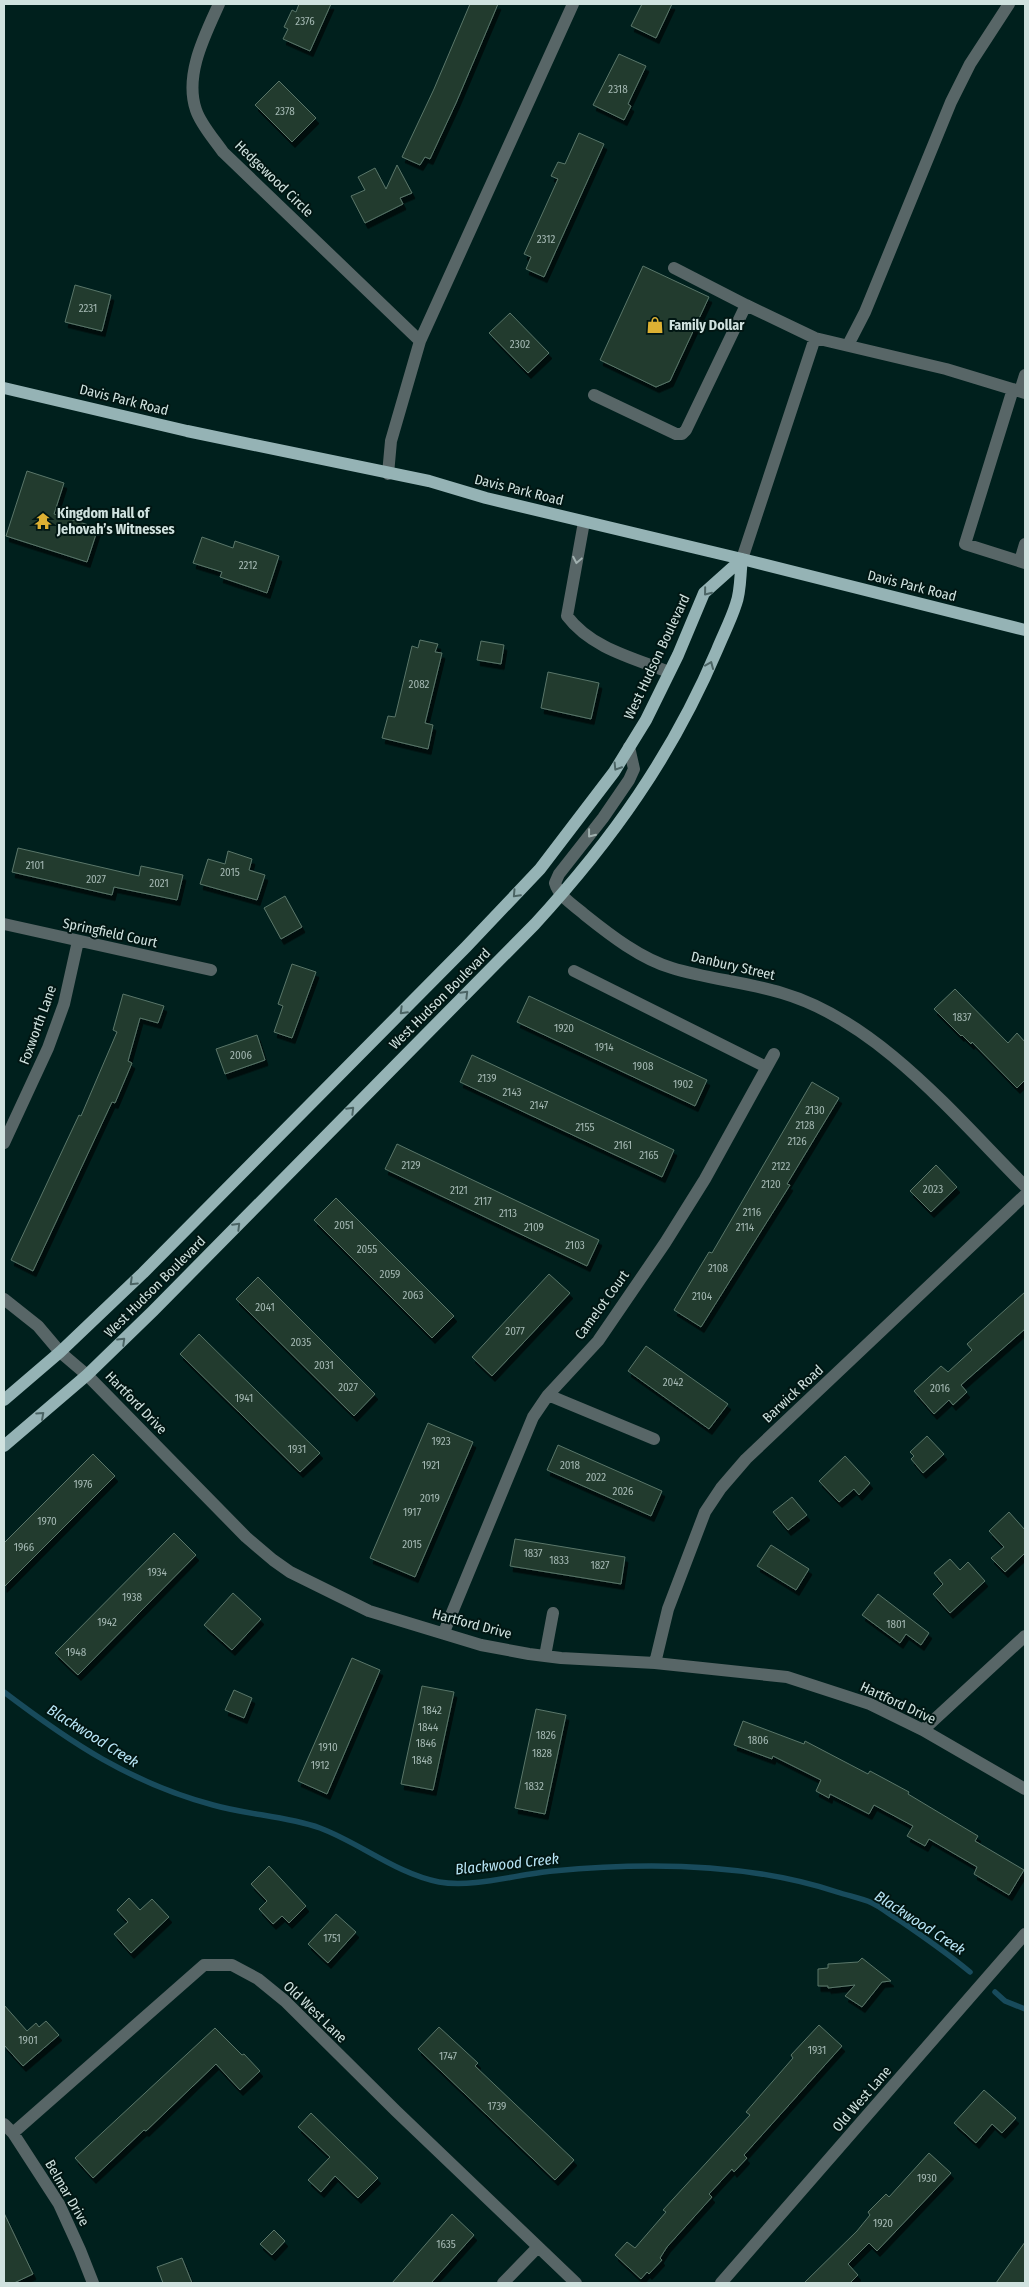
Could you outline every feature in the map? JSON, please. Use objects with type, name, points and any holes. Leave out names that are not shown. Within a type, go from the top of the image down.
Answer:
[{"type":"main road","name":"Davis Park Road","points":[[4,388],[187,431],[429,481],[486,498],[742,559],[1025,630]]},
{"type":"main road","name":"West Hudson Boulevard","points":[[4,1400],[60,1352],[156,1261],[466,947],[540,869],[614,772],[646,720],[704,593],[742,559]]},
{"type":"main road","name":"West Hudson Boulevard","points":[[4,1446],[87,1374],[160,1304],[562,895],[621,823],[656,768],[682,722],[706,677],[737,602],[742,559]]},
{"type":"street","name":"Hedgewood Circle","points":[[219,4],[205,33],[197,61],[192,88],[196,111],[224,152],[420,341]]},
{"type":"street","points":[[388,474],[391,441],[420,341],[573,4]]},
{"type":"street","points":[[848,345],[865,312],[951,102],[970,64],[1009,4]]},
{"type":"street","points":[[674,268],[815,338],[946,369],[1020,391]]},
{"type":"street","points":[[594,395],[676,434],[682,434],[686,430],[746,305]]},
{"type":"street","points":[[742,559],[815,338]]},
{"type":"street","points":[[1025,375],[965,544],[1023,562],[1025,544]]},
{"type":"street","points":[[584,522],[567,616],[577,630],[594,641],[669,672]]},
{"type":"street","points":[[562,895],[555,883],[559,874],[603,818],[629,780],[634,769],[629,747]]},
{"type":"street","name":"Danbury Street","points":[[562,895],[608,934],[670,968],[783,993],[850,1024],[884,1048],[1025,1186]]},
{"type":"street","name":"Springfield Court","points":[[4,924],[211,970]]},
{"type":"street","name":"Foxworth Lane","points":[[4,1142],[48,1048],[64,1004],[78,941]]},
{"type":"street","points":[[574,971],[766,1067]]},
{"type":"street","name":"Camelot Court","points":[[444,1632],[533,1417],[548,1394],[598,1341],[664,1243],[705,1179],[774,1054]]},
{"type":"street","name":"Barwick Road","points":[[655,1664],[668,1609],[690,1550],[705,1512],[721,1488],[754,1452],[1025,1195]]},
{"type":"street","name":"Hartford Drive","points":[[4,1299],[38,1326],[60,1352],[87,1374],[246,1538],[278,1564],[333,1595],[369,1611],[444,1632],[481,1645],[545,1656],[655,1664],[787,1677],[870,1704],[923,1730],[1025,1789]]},
{"type":"street","points":[[548,1394],[654,1439]]},
{"type":"street","points":[[545,1656],[553,1613]]},
{"type":"street","points":[[923,1730],[1025,1636]]},
{"type":"street","name":"Old West Lane","points":[[721,2283],[1025,1934]]},
{"type":"street","name":"Old West Lane","points":[[8,2129],[204,1965],[232,1965],[258,1979],[285,2001],[576,2283]]},
{"type":"street","name":"Belmar Drive","points":[[8,2129],[59,2204],[93,2283]]},
{"type":"street","points":[[503,2283],[538,2247]]},
{"type":"building","points":[[299,4],[331,4],[310,51],[283,39],[288,29],[284,27],[292,10],[296,12]]},
{"type":"building","points":[[470,4],[498,4],[430,159],[425,157],[420,165],[402,157],[434,89]]},
{"type":"building","points":[[642,4],[672,4],[656,38],[631,26]]},
{"type":"building","points":[[619,54],[646,66],[628,104],[631,106],[624,120],[593,105]]},
{"type":"building","points":[[279,81],[316,118],[292,142],[255,105]]},
{"type":"building","points":[[579,133],[604,144],[544,277],[526,269],[531,257],[524,254],[558,179],[551,176],[558,162],[565,164]]},
{"type":"building","points":[[397,165],[412,193],[400,198],[403,204],[365,223],[351,196],[365,190],[358,177],[375,168],[386,189]]},
{"type":"building","points":[[643,266],[709,297],[670,381],[656,387],[600,360]]},
{"type":"building","points":[[75,285],[111,295],[102,331],[65,322]]},
{"type":"building","points":[[510,313],[549,353],[528,373],[489,333]]},
{"type":"building","name":"Kingdom Hall of Jehovah’s Witnesses","points":[[27,471],[64,483],[54,514],[98,528],[87,562],[6,536]]},
{"type":"building","points":[[202,537],[233,548],[235,541],[279,556],[267,593],[220,577],[222,572],[193,563]]},
{"type":"building","points":[[420,640],[438,644],[435,652],[442,653],[425,723],[433,725],[428,749],[382,738],[388,716],[395,717],[412,646],[418,648]]},
{"type":"building","points":[[481,641],[504,645],[501,664],[477,660]]},
{"type":"building","points":[[548,672],[599,683],[591,719],[541,708]]},
{"type":"building","points":[[18,848],[139,876],[141,866],[183,875],[177,900],[114,887],[112,895],[12,872]]},
{"type":"building","points":[[228,851],[252,859],[249,870],[265,875],[257,900],[200,884],[208,859],[225,864]]},
{"type":"building","points":[[285,896],[302,927],[281,939],[264,908]]},
{"type":"building","points":[[292,964],[316,972],[292,1038],[274,1032],[283,1006],[278,1004]]},
{"type":"building","points":[[955,989],[1008,1043],[1017,1033],[1025,1042],[1025,1080],[1017,1088],[972,1042],[971,1044],[961,1036],[934,1009]]},
{"type":"building","points":[[123,994],[164,1006],[158,1023],[140,1018],[128,1061],[132,1063],[115,1103],[112,1102],[33,1271],[11,1260],[79,1115],[81,1116],[117,1032],[113,1030]]},
{"type":"building","points":[[529,996],[707,1080],[695,1106],[517,1022]]},
{"type":"building","points":[[257,1035],[265,1060],[225,1074],[216,1049]]},
{"type":"building","points":[[472,1055],[674,1150],[662,1177],[460,1082]]},
{"type":"building","points":[[812,1082],[839,1098],[787,1184],[790,1185],[701,1327],[674,1310],[709,1252],[712,1253]]},
{"type":"building","points":[[397,1144],[599,1240],[587,1266],[385,1169]]},
{"type":"building","points":[[936,1165],[957,1187],[931,1212],[910,1191]]},
{"type":"building","points":[[336,1198],[454,1316],[432,1338],[314,1220]]},
{"type":"building","points":[[549,1274],[570,1293],[492,1376],[472,1357]]},
{"type":"building","points":[[258,1277],[375,1394],[354,1416],[236,1299]]},
{"type":"building","points":[[1025,1292],[1025,1329],[961,1385],[967,1392],[953,1405],[949,1400],[934,1414],[914,1391],[941,1366],[948,1372],[972,1350],[967,1344]]},
{"type":"building","points":[[199,1334],[320,1453],[300,1472],[180,1354]]},
{"type":"building","points":[[646,1346],[728,1404],[709,1429],[628,1371]]},
{"type":"building","points":[[428,1423],[473,1442],[415,1577],[370,1558]]},
{"type":"building","points":[[927,1436],[944,1454],[923,1473],[911,1459],[914,1456],[910,1452]]},
{"type":"building","points":[[558,1445],[662,1491],[651,1516],[547,1470]]},
{"type":"building","points":[[93,1454],[115,1476],[4,1587],[4,1543]]},
{"type":"building","points":[[845,1456],[870,1483],[859,1495],[854,1489],[839,1502],[819,1481]]},
{"type":"building","points":[[792,1497],[807,1515],[788,1530],[773,1512]]},
{"type":"building","points":[[1009,1512],[1025,1530],[1025,1553],[1005,1572],[991,1558],[1004,1547],[989,1531]]},
{"type":"building","points":[[174,1533],[196,1555],[78,1675],[55,1653]]},
{"type":"building","points":[[515,1539],[625,1557],[621,1584],[510,1566]]},
{"type":"building","points":[[771,1545],[809,1569],[796,1590],[757,1566]]},
{"type":"building","points":[[950,1559],[960,1570],[968,1562],[985,1581],[950,1613],[933,1594],[943,1584],[934,1573]]},
{"type":"building","points":[[233,1593],[261,1619],[232,1650],[204,1625]]},
{"type":"building","points":[[878,1594],[929,1633],[921,1645],[906,1634],[900,1643],[862,1615]]},
{"type":"building","points":[[352,1658],[380,1670],[327,1794],[298,1781]]},
{"type":"building","points":[[422,1686],[454,1692],[433,1790],[401,1784]]},
{"type":"building","points":[[234,1690],[252,1698],[244,1718],[225,1710]]},
{"type":"building","points":[[536,1709],[566,1715],[545,1814],[515,1808]]},
{"type":"building","points":[[743,1721],[804,1744],[805,1741],[868,1774],[870,1771],[909,1792],[908,1794],[978,1836],[975,1841],[1024,1870],[1009,1895],[974,1874],[977,1867],[929,1839],[925,1846],[907,1836],[913,1826],[874,1805],[869,1814],[830,1794],[829,1798],[816,1791],[821,1780],[773,1756],[772,1759],[734,1745]]},
{"type":"building","points":[[269,1866],[306,1906],[289,1923],[282,1916],[273,1924],[259,1909],[267,1901],[251,1884]]},
{"type":"building","points":[[129,1898],[140,1910],[152,1899],[169,1917],[131,1953],[114,1934],[128,1922],[117,1910]]},
{"type":"building","points":[[336,1914],[356,1932],[328,1963],[308,1944]]},
{"type":"building","points":[[862,1958],[891,1981],[882,1982],[862,2007],[845,1996],[855,1985],[828,1988],[828,1986],[818,1986],[818,1969],[828,1968],[828,1964],[858,1962]]},
{"type":"building","points":[[4,2005],[27,2031],[36,2023],[39,2027],[46,2021],[59,2035],[23,2066],[4,2045]]},
{"type":"building","points":[[819,2025],[842,2046],[744,2155],[747,2158],[734,2172],[732,2169],[709,2194],[712,2197],[667,2247],[660,2258],[662,2260],[649,2274],[647,2272],[641,2279],[615,2255],[627,2242],[635,2248],[666,2212],[663,2210],[750,2115],[746,2112],[793,2058],[791,2055]]},
{"type":"building","points":[[439,2027],[478,2063],[475,2066],[574,2160],[555,2180],[418,2049]]},
{"type":"building","points":[[215,2028],[260,2071],[240,2090],[216,2064],[146,2131],[144,2130],[93,2178],[75,2158]]},
{"type":"building","points":[[984,2090],[1016,2118],[1002,2133],[992,2124],[976,2143],[954,2123]]},
{"type":"building","points":[[311,2113],[378,2178],[358,2198],[335,2176],[321,2192],[308,2180],[330,2157],[298,2127]]},
{"type":"building","points":[[929,2153],[951,2173],[877,2251],[869,2243],[848,2264],[858,2275],[850,2283],[804,2283],[857,2231],[870,2215],[868,2212],[886,2194],[889,2197]]},
{"type":"building","points":[[4,2213],[33,2274],[14,2283],[4,2283]]},
{"type":"building","points":[[452,2214],[474,2235],[431,2283],[392,2283]]},
{"type":"building","points":[[274,2230],[285,2241],[272,2255],[260,2244]]},
{"type":"building","points":[[1025,2242],[1025,2283],[996,2283]]},
{"type":"building","points":[[182,2258],[192,2283],[163,2283],[157,2267]]},
{"type":"waterway","name":"Blackwood Creek","points":[[4,1692],[78,1744],[129,1773],[155,1785],[213,1805],[320,1828],[423,1878],[439,1882],[467,1883],[553,1871],[624,1866],[696,1867],[768,1875],[803,1882],[872,1903],[953,1958],[970,1972]]},
{"type":"waterway","name":"Blackwood Creek","points":[[995,1992],[1005,2001],[1025,2009]]},
{"type":"place","name":"Family Dollar","points":[[655,325]]},
{"type":"place","name":"Kingdom Hall of Jehovah’s Witnesses","points":[[43,521]]}]
